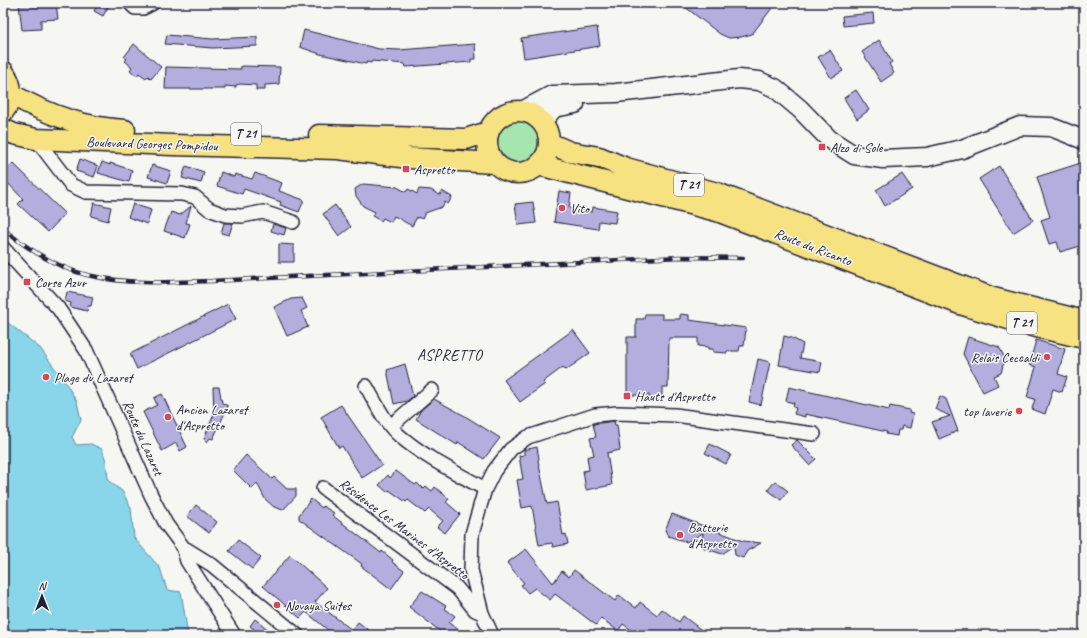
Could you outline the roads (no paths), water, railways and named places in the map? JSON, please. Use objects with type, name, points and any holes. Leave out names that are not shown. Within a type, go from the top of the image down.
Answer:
[{"type":"main road","points":[[3,71],[8,78],[11,94],[10,102],[3,112]]},
{"type":"main road","points":[[522,111],[552,95],[616,93],[739,79],[759,81],[775,88],[800,109],[830,139],[854,155],[883,159],[926,157],[962,149],[1020,126],[1050,127],[1084,140]]},
{"type":"main road","points":[[542,122],[554,108],[562,105],[592,103],[616,93]]},
{"type":"main road","name":"Boulevard Georges Pompidou","points":[[11,94],[45,112],[100,129],[172,133],[466,139],[488,132]]},
{"type":"main road","points":[[522,111],[530,113],[542,122],[548,132],[550,143],[547,155],[539,165],[531,171],[522,173],[507,172],[494,163],[488,154],[486,143],[488,132],[498,118],[505,113],[522,111]]},
{"type":"main road","name":"Boulevard Georges Pompidou","points":[[3,129],[14,134],[36,139],[172,145],[338,149],[409,158],[494,163]]},
{"type":"main road","name":"Route du Ricanto","points":[[550,143],[570,152],[599,157],[626,168],[717,194],[993,298],[1084,321]]},
{"type":"main road","name":"Route du Ricanto","points":[[539,165],[717,211],[960,304],[1028,325],[1084,338]]},
{"type":"street","points":[[130,3],[135,8],[143,8],[153,3]]},
{"type":"street","points":[[36,139],[71,185],[86,192],[182,194],[195,197],[209,209],[225,215],[242,216],[263,212],[293,222]]},
{"type":"street","name":"Route du Lazaret","points":[[3,248],[58,308],[86,350],[151,495],[166,524],[183,547],[188,560],[234,635]]},
{"type":"street","points":[[366,386],[390,426],[400,437],[485,489]]},
{"type":"street","points":[[390,426],[432,390]]},
{"type":"street","points":[[492,635],[482,613],[471,570],[472,534],[485,489],[504,457],[511,449],[528,437],[606,413],[675,415],[814,434]]},
{"type":"street","name":"Résidence Les Marines d'Aspretto","points":[[323,488],[457,588],[475,610],[482,613]]},
{"type":"street","name":"Route du Lazaret","points":[[183,547],[212,565],[297,635]]},
{"type":"water","points":[[3,319],[40,348],[67,385],[77,402],[81,420],[72,437],[76,445],[91,444],[102,449],[106,461],[108,478],[110,482],[122,491],[131,508],[134,538],[160,568],[167,590],[181,592],[188,635],[3,635]]},
{"type":"railway","points":[[3,229],[45,258],[68,269],[107,279],[137,282],[212,281],[680,257],[743,258]]},
{"type":"place","name":"Alzo di Sole","points":[[822,147]]},
{"type":"place","name":"Aspretto","points":[[406,169]]},
{"type":"place","name":"Vito","points":[[562,208]]},
{"type":"place","name":"Corse Azur","points":[[27,282]]},
{"type":"place","name":"Relais Ceccaldi","points":[[1047,357]]},
{"type":"place","name":"Plage du Lazaret","points":[[46,377]]},
{"type":"place","name":"Hauts d'Aspretto","points":[[627,396]]},
{"type":"place","name":"top laverie","points":[[1019,411]]},
{"type":"place","name":"Ancien Lazaret d'Aspretto","points":[[168,417]]},
{"type":"place","name":"Batterie d'Aspretto","points":[[680,535]]},
{"type":"place","name":"Novaya Suites","points":[[277,605]]},
{"type":"district","name":"ASPRETTO","points":[[450,355]]}]
